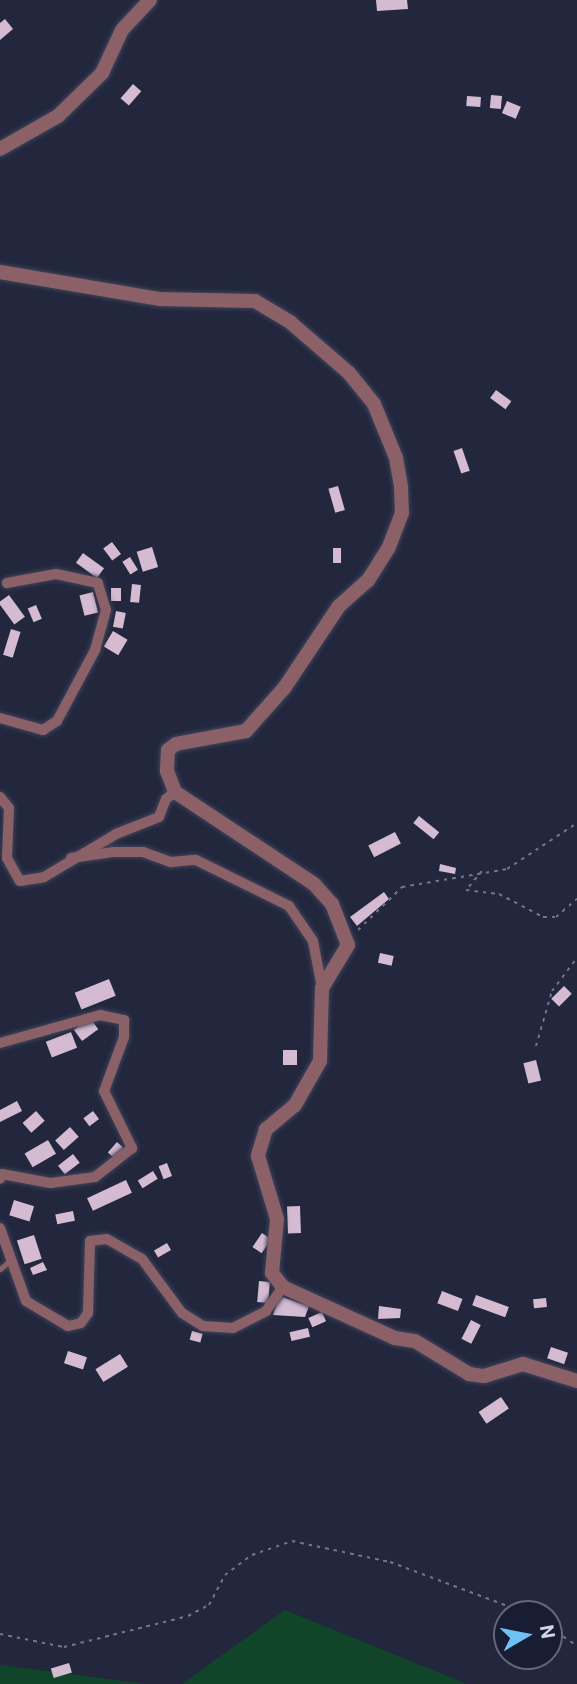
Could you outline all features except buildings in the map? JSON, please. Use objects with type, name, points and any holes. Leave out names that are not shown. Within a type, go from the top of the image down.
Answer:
[{"type":"street","points":[[0,149],[58,116],[102,74],[122,30],[150,0]]},
{"type":"street","points":[[0,272],[159,299],[255,301],[290,322],[349,373],[374,404],[396,458],[402,513],[368,580],[339,606],[285,687],[246,731],[186,740],[167,750],[167,771],[175,792],[314,884],[332,904],[348,946],[322,988]]},
{"type":"street","points":[[0,718],[43,730],[57,720],[95,650],[106,610],[98,583],[56,573],[7,583]]},
{"type":"street","points":[[0,797],[9,808],[3,853],[20,881],[44,877],[71,858],[159,817],[166,799],[175,792]]},
{"type":"street","points":[[71,858],[113,852],[143,852],[171,862],[195,860],[289,906],[313,941],[322,988],[320,1061],[295,1105],[266,1129],[258,1156],[277,1219],[272,1273],[283,1287],[395,1338],[418,1343],[469,1374],[484,1376],[523,1364],[577,1381]]},
{"type":"street","points":[[0,1043],[100,1015],[124,1020],[124,1037],[104,1091],[132,1148],[95,1177],[50,1183],[2,1174],[0,1179]]},
{"type":"street","points":[[0,1228],[4,1265],[26,1301],[68,1326],[81,1323],[88,1313],[90,1241],[107,1239],[142,1259],[182,1313],[203,1326],[233,1328],[266,1311],[283,1287]]},
{"type":"path","points":[[348,946],[402,887],[483,870],[507,869],[577,823]]},
{"type":"path","points":[[483,870],[466,890],[499,894],[543,917],[560,916],[577,900]]},
{"type":"path","points":[[536,1046],[552,991],[577,958]]},
{"type":"path","points":[[0,1634],[64,1647],[188,1616],[209,1605],[225,1575],[252,1555],[292,1541],[390,1562],[493,1601]]},
{"type":"green space","points":[[285,1610],[467,1684],[182,1684]]},
{"type":"green space","points":[[0,1665],[146,1684],[0,1684]]}]
